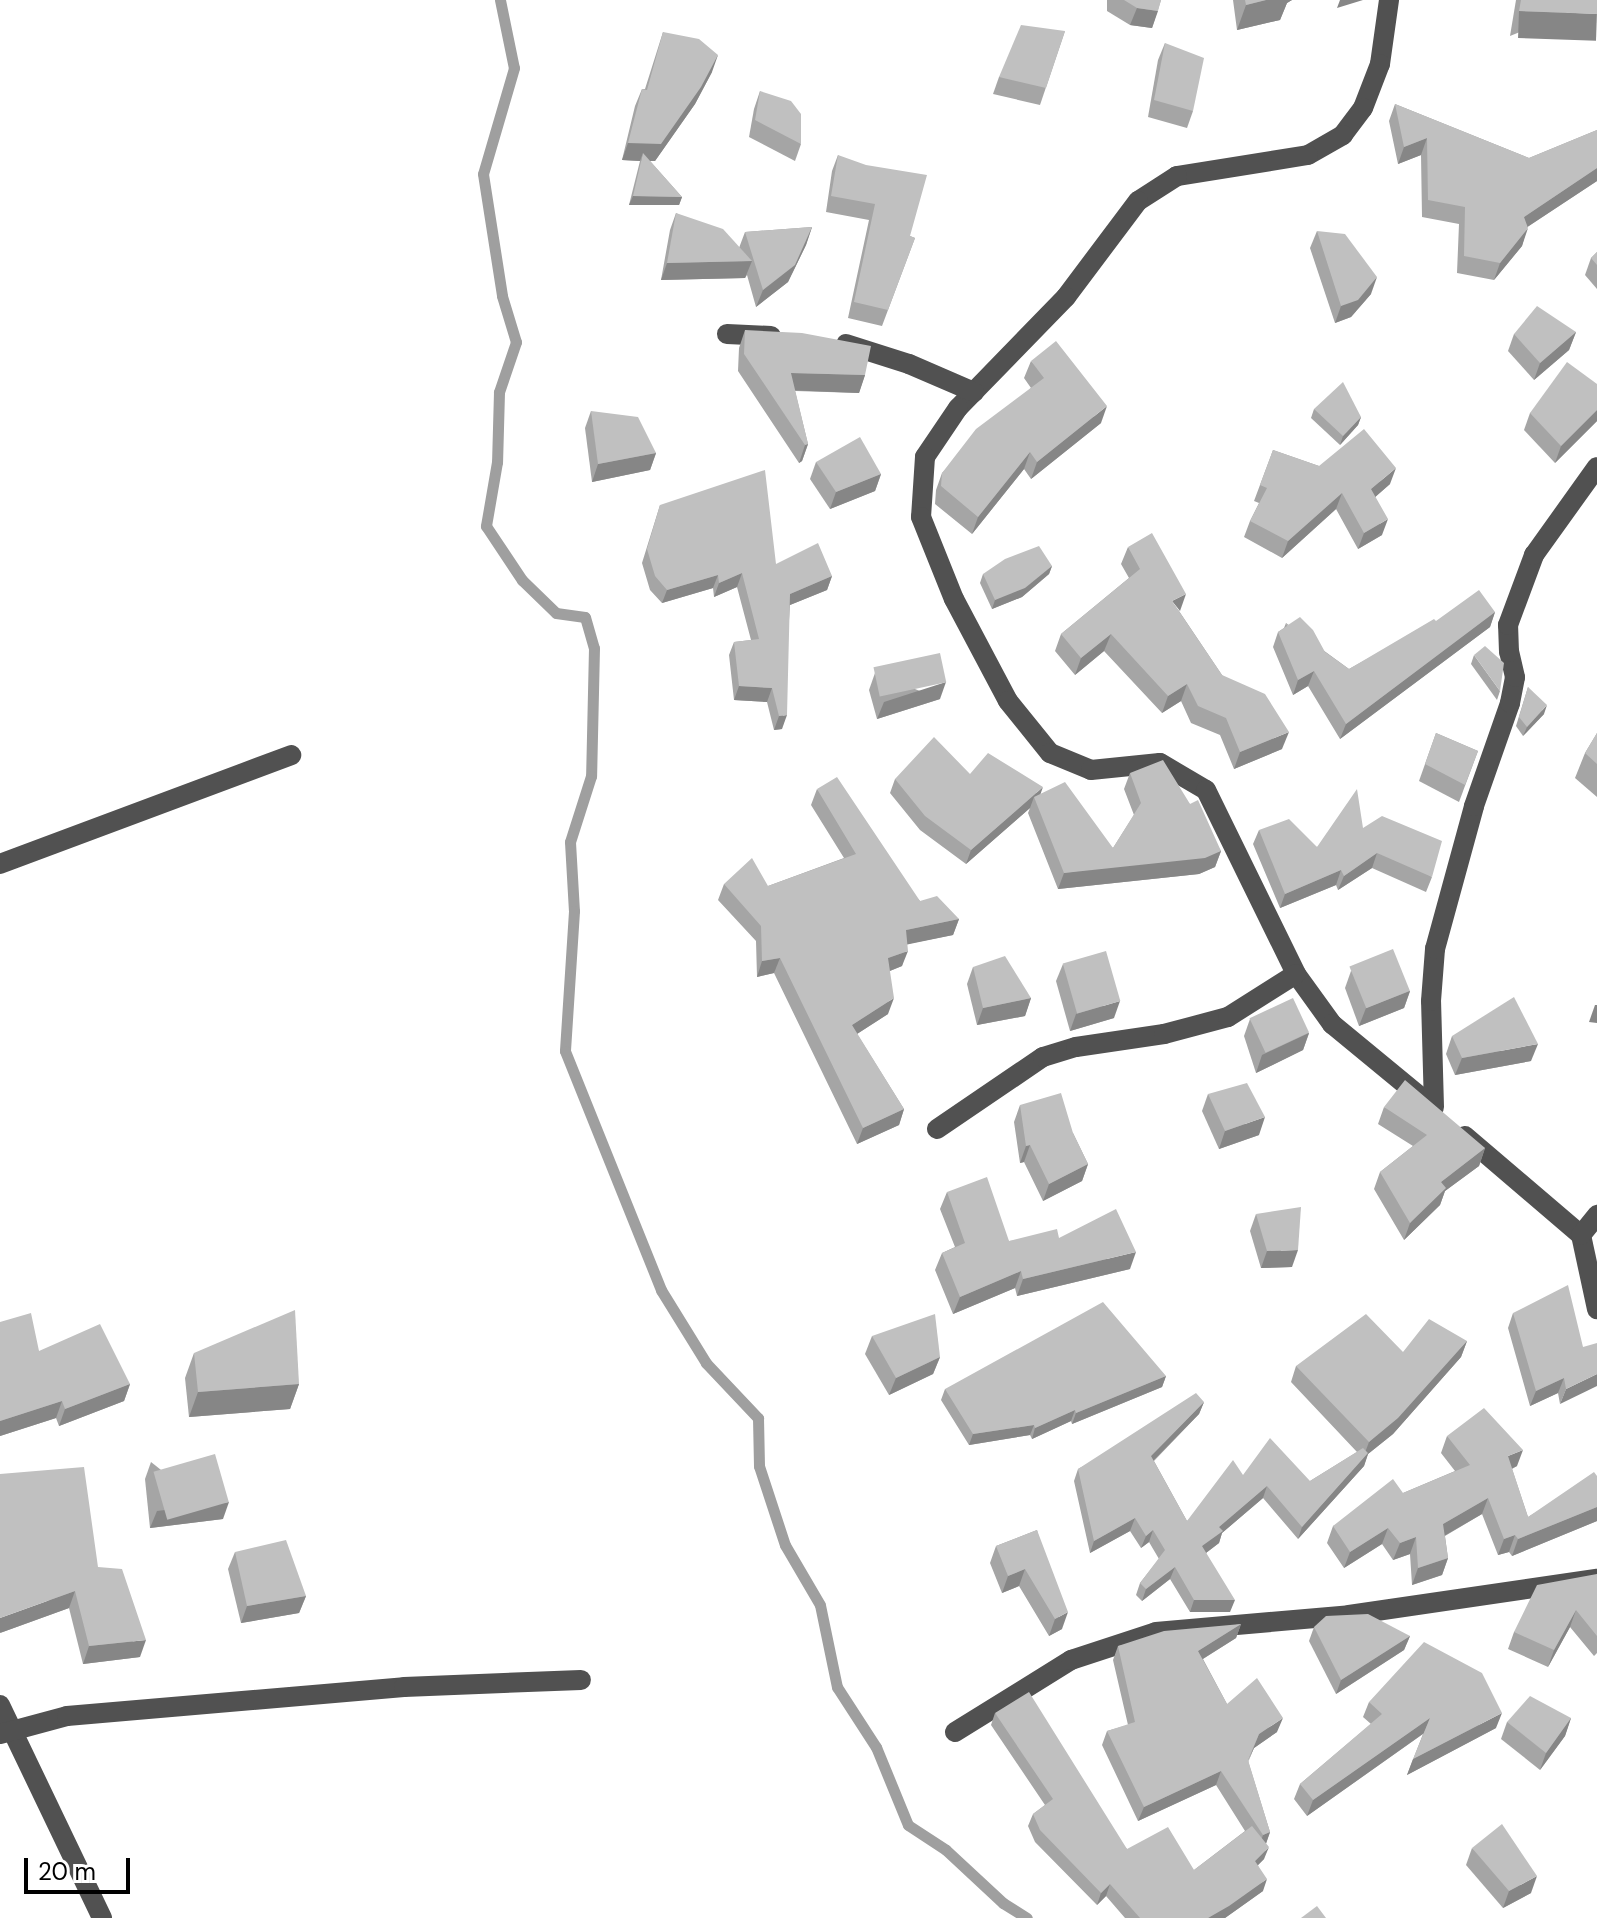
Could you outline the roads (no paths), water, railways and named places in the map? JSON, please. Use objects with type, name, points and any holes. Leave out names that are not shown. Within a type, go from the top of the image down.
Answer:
[{"type":"street","points":[[1389,0],[1380,64],[1363,108],[1343,135],[1308,155],[1177,176],[1138,201],[1066,297],[958,408],[925,457],[921,517],[954,599],[1008,701],[1050,753],[1091,770],[1160,763],[1206,790],[1296,974],[1332,1024],[1434,1107],[1581,1235],[1597,1309]]},
{"type":"street","points":[[727,334],[797,337]]},
{"type":"street","points":[[823,341],[850,345],[909,364],[974,392]]},
{"type":"street","points":[[1434,1107],[1431,1001],[1435,949],[1474,806],[1510,703],[1515,677],[1509,652],[1508,625],[1539,546],[1597,467]]},
{"type":"street","points":[[0,864],[291,755]]},
{"type":"street","points":[[937,1129],[1043,1057],[1076,1047],[1164,1034],[1228,1017],[1296,974]]},
{"type":"street","points":[[1581,1235],[1597,1215]]},
{"type":"street","points":[[955,1732],[1071,1660],[1156,1632],[1349,1615],[1597,1579]]},
{"type":"street","points":[[7,1733],[67,1716],[404,1687],[581,1680]]},
{"type":"street","points":[[0,1705],[7,1733],[102,1918]]},
{"type":"waterway","points":[[500,0],[514,68],[483,174],[502,296],[516,342],[499,392],[497,462],[486,526],[522,580],[556,613],[585,617],[594,648],[591,776],[570,842],[574,911],[565,1051],[661,1290],[706,1363],[758,1418],[759,1466],[785,1545],[820,1605],[837,1687],[876,1747],[908,1825],[946,1850],[1003,1903],[1027,1918]]}]
